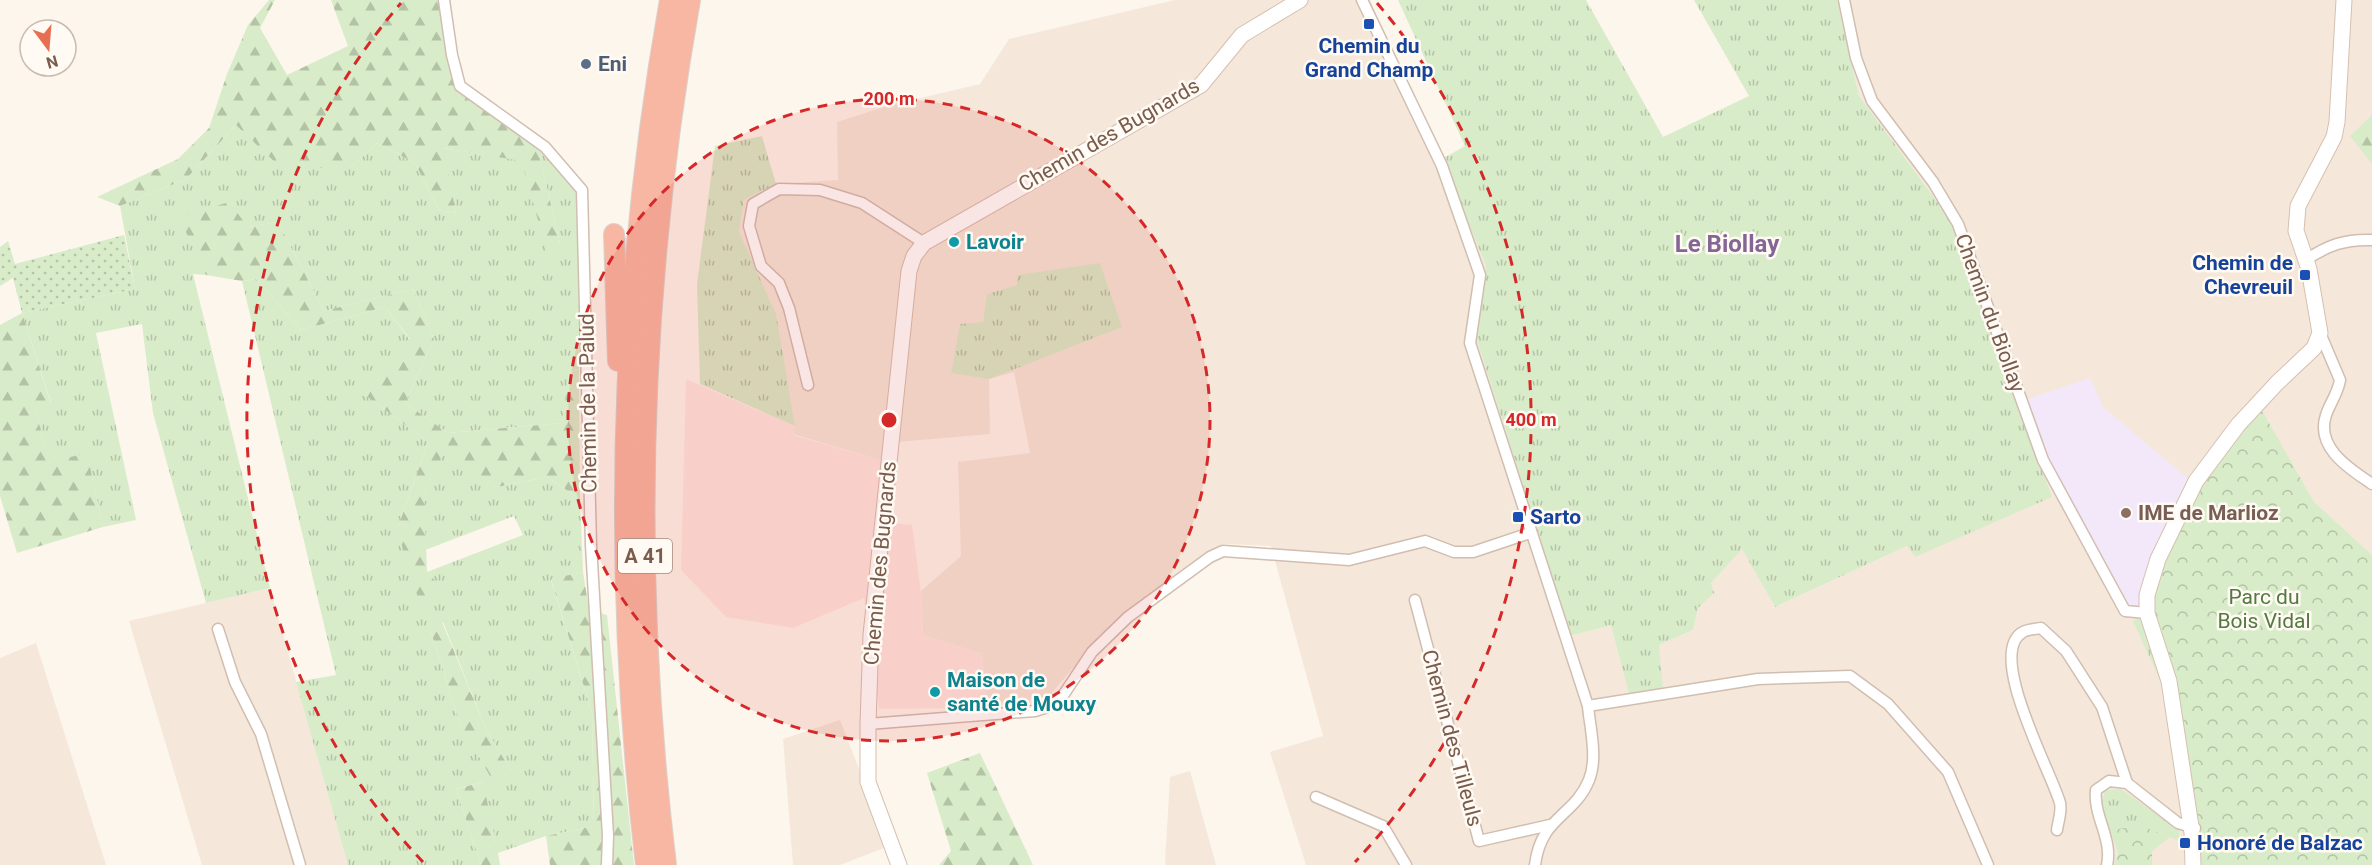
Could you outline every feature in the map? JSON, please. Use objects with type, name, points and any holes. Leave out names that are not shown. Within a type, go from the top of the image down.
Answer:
[{"type":"highway","name":"A 41","points":[[646,865],[629,682],[624,505],[628,359],[648,142],[670,0]]},
{"type":"highway","name":"A 41","points":[[666,865],[648,660],[644,510],[645,429],[656,246],[684,35],[692,0]]},
{"type":"highway","points":[[614,234],[624,505]]},
{"type":"street","name":"Chemin de la Palud","points":[[444,0],[452,56],[460,86],[545,147],[582,189],[591,545],[608,836],[607,865]]},
{"type":"street","name":"Chemin des Bugnards","points":[[899,865],[868,782],[868,724],[871,635],[909,271],[914,256],[924,243],[1201,85],[1242,35],[1300,0]]},
{"type":"street","points":[[1362,0],[1442,166],[1480,274],[1470,343],[1530,533],[1588,705],[1593,753],[1589,780],[1579,796],[1550,825],[1540,839],[1535,865]]},
{"type":"street","name":"Chemin du Biollay","points":[[1844,0],[1856,58],[1872,101],[1933,182],[1958,224],[2043,460],[2125,611],[2145,611]]},
{"type":"street","points":[[2344,0],[2337,122],[2334,137],[2298,206],[2296,231],[2318,306],[2320,333],[2337,370],[2340,385],[2325,422],[2329,441],[2340,462],[2372,484]]},
{"type":"street","points":[[808,385],[789,308],[779,283],[761,266],[749,226],[753,204],[779,189],[820,190],[862,203],[924,243]]},
{"type":"street","points":[[2304,254],[2349,240],[2372,240]]},
{"type":"street","points":[[2193,865],[2190,825],[2169,681],[2145,611],[2147,595],[2158,559],[2196,481],[2238,425],[2314,348],[2320,333]]},
{"type":"street","points":[[2314,348],[2337,370]]},
{"type":"street","points":[[868,724],[1035,711],[1051,706],[1062,697],[1092,652],[1128,617],[1210,557],[1223,551],[1349,560],[1425,541],[1454,552],[1473,552],[1530,533]]},
{"type":"street","name":"Chemin des Tilleuls","points":[[1415,600],[1479,841],[1550,825]]},
{"type":"street","points":[[2057,831],[2061,806],[2020,703],[2011,654],[2015,641],[2023,632],[2041,628],[2066,651],[2102,707],[2127,783]]},
{"type":"street","points":[[218,629],[235,682],[261,734],[300,865]]},
{"type":"street","points":[[1588,705],[1758,679],[1850,676],[1888,704],[1948,772],[1988,865]]},
{"type":"street","points":[[2107,865],[2110,851],[2094,804],[2096,789],[2109,781],[2127,783],[2190,825]]},
{"type":"street","points":[[1316,797],[1383,826],[1406,865]]},
{"type":"shaded area","points":[[1175,0],[1370,0],[1442,159],[1486,266],[1475,334],[1571,636],[1611,624],[1629,694],[1659,645],[1693,630],[1698,608],[1713,593],[1711,583],[1742,548],[1775,607],[1907,546],[1950,219],[1859,96],[1837,0],[2372,0],[2372,865],[1306,865],[1270,752],[1323,736],[1271,546],[1223,544],[1176,574],[1106,630],[1049,696],[987,708],[982,654],[923,635],[921,591],[961,556],[958,462],[1030,453],[1014,372],[989,379],[990,434],[885,443],[883,461],[793,434],[795,426],[739,232],[744,200],[776,184],[838,180],[837,122],[887,106],[980,84],[1009,39]]},
{"type":"shaded area","name":"IME de Marlioz","points":[[2090,378],[2103,407],[2192,482],[2142,602],[2137,607],[2125,605],[2043,450],[2025,400]]},
{"type":"shaded area","points":[[686,379],[795,426],[793,435],[883,461],[892,523],[912,525],[921,591],[923,635],[982,654],[987,708],[879,709],[864,598],[793,628],[726,617],[681,570]]},
{"type":"shaded area","points":[[270,588],[348,865],[202,865],[129,621]]},
{"type":"shaded area","points":[[36,643],[106,865],[0,865],[0,658]]},
{"type":"shaded area","points":[[840,720],[889,846],[840,865],[793,865],[783,739]]},
{"type":"shaded area","points":[[1190,771],[1216,865],[1166,865],[1170,777]]},
{"type":"green space","points":[[269,0],[275,0],[260,28],[287,75],[348,46],[331,0],[446,0],[460,86],[538,149],[561,248],[548,257],[522,161],[443,148],[456,213],[439,210],[415,163],[377,143],[349,169],[279,166],[236,125],[186,179],[120,206],[97,197],[178,159],[209,128],[227,74],[248,25]]},
{"type":"green space","points":[[1398,0],[1586,0],[1663,137],[1749,96],[1694,0],[1837,0],[1859,96],[1950,219],[2052,497],[1915,557],[1907,546],[1775,607],[1742,549],[1711,583],[1714,593],[1698,608],[1693,630],[1659,645],[1663,689],[1629,694],[1611,625],[1570,636],[1475,334],[1486,266],[1442,159],[1465,146]]},
{"type":"green space","points":[[2372,115],[2372,164],[2350,136]]},
{"type":"green space","points":[[236,125],[349,169],[377,143],[415,163],[439,210],[456,213],[442,148],[522,160],[561,248],[538,149],[575,188],[579,214],[579,369],[569,373],[563,423],[448,433],[405,403],[434,339],[413,289],[324,311],[278,222],[248,227],[180,217],[206,275],[193,274],[270,588],[206,603],[153,413],[142,324],[96,333],[136,520],[103,527],[87,454],[50,463],[35,410],[51,403],[22,313],[135,289],[120,206],[186,179]]},
{"type":"green space","points":[[762,136],[776,184],[744,200],[739,232],[776,314],[795,426],[700,384],[697,284],[715,146]]},
{"type":"green space","points":[[229,202],[248,227],[278,222],[324,311],[413,289],[434,339],[405,403],[448,433],[562,423],[569,373],[579,369],[580,499],[547,477],[497,487],[445,450],[424,494],[427,572],[440,586],[419,601],[397,530],[428,442],[365,395],[410,339],[385,307],[301,330],[256,279],[242,281],[206,275],[179,217]]},
{"type":"green space","points":[[124,235],[135,289],[22,313],[13,278],[0,286],[0,247],[8,241],[15,264]]},
{"type":"green space","points":[[1100,263],[1122,327],[989,379],[951,373],[960,324],[983,322],[987,294],[1017,285],[1017,275]]},
{"type":"green space","points":[[256,279],[301,330],[385,307],[410,340],[365,395],[428,442],[397,530],[427,572],[523,535],[514,516],[425,550],[424,494],[445,449],[497,487],[547,477],[580,499],[583,572],[551,580],[592,713],[594,826],[546,836],[498,853],[482,782],[456,789],[481,865],[348,865],[296,682],[336,675],[242,281]],"holes":[[[443,622],[485,727],[511,771],[494,780],[461,726],[431,632]]]},
{"type":"green space","points":[[22,313],[51,404],[35,410],[50,462],[87,453],[103,527],[17,553],[0,496],[0,325]]},
{"type":"green space","name":"Parc du Bois Vidal","points":[[2260,407],[2314,502],[2372,555],[2372,865],[2200,865],[2198,818],[2174,679],[2155,625],[2152,599],[2180,519],[2199,483]]},
{"type":"green space","points":[[583,572],[589,610],[607,615],[634,865],[550,865],[546,836],[594,826],[592,713],[551,579]]},
{"type":"green space","points":[[2139,617],[2144,620],[2167,683],[2162,685],[2133,621]]},
{"type":"green space","points":[[442,622],[485,727],[511,771],[493,781],[461,726],[431,632]]},
{"type":"green space","points":[[980,753],[1033,865],[939,865],[951,851],[927,773]]},
{"type":"green space","points":[[483,782],[500,865],[481,865],[456,789]]},
{"type":"green space","points":[[2121,789],[2179,830],[2179,841],[2142,826],[2110,830],[2100,809],[2105,790]]},
{"type":"green space","points":[[2142,826],[2170,837],[2152,851],[2152,865],[2114,865],[2118,853],[2110,830]]},
{"type":"place","name":"Chemin du Grand Champ","points":[[1369,24]]},
{"type":"place","name":"Eni","points":[[586,64]]},
{"type":"place","name":"Lavoir","points":[[954,242]]},
{"type":"place","name":"Chemin de Chevreuil","points":[[2305,275]]},
{"type":"place","name":"IME de Marlioz","points":[[2126,513]]},
{"type":"place","name":"Sarto","points":[[1518,517]]},
{"type":"place","name":"Maison de santé de Mouxy","points":[[935,692]]},
{"type":"place","name":"Honoré de Balzac","points":[[2185,843]]},
{"type":"district","name":"Le Biollay","points":[[1727,244]]}]
